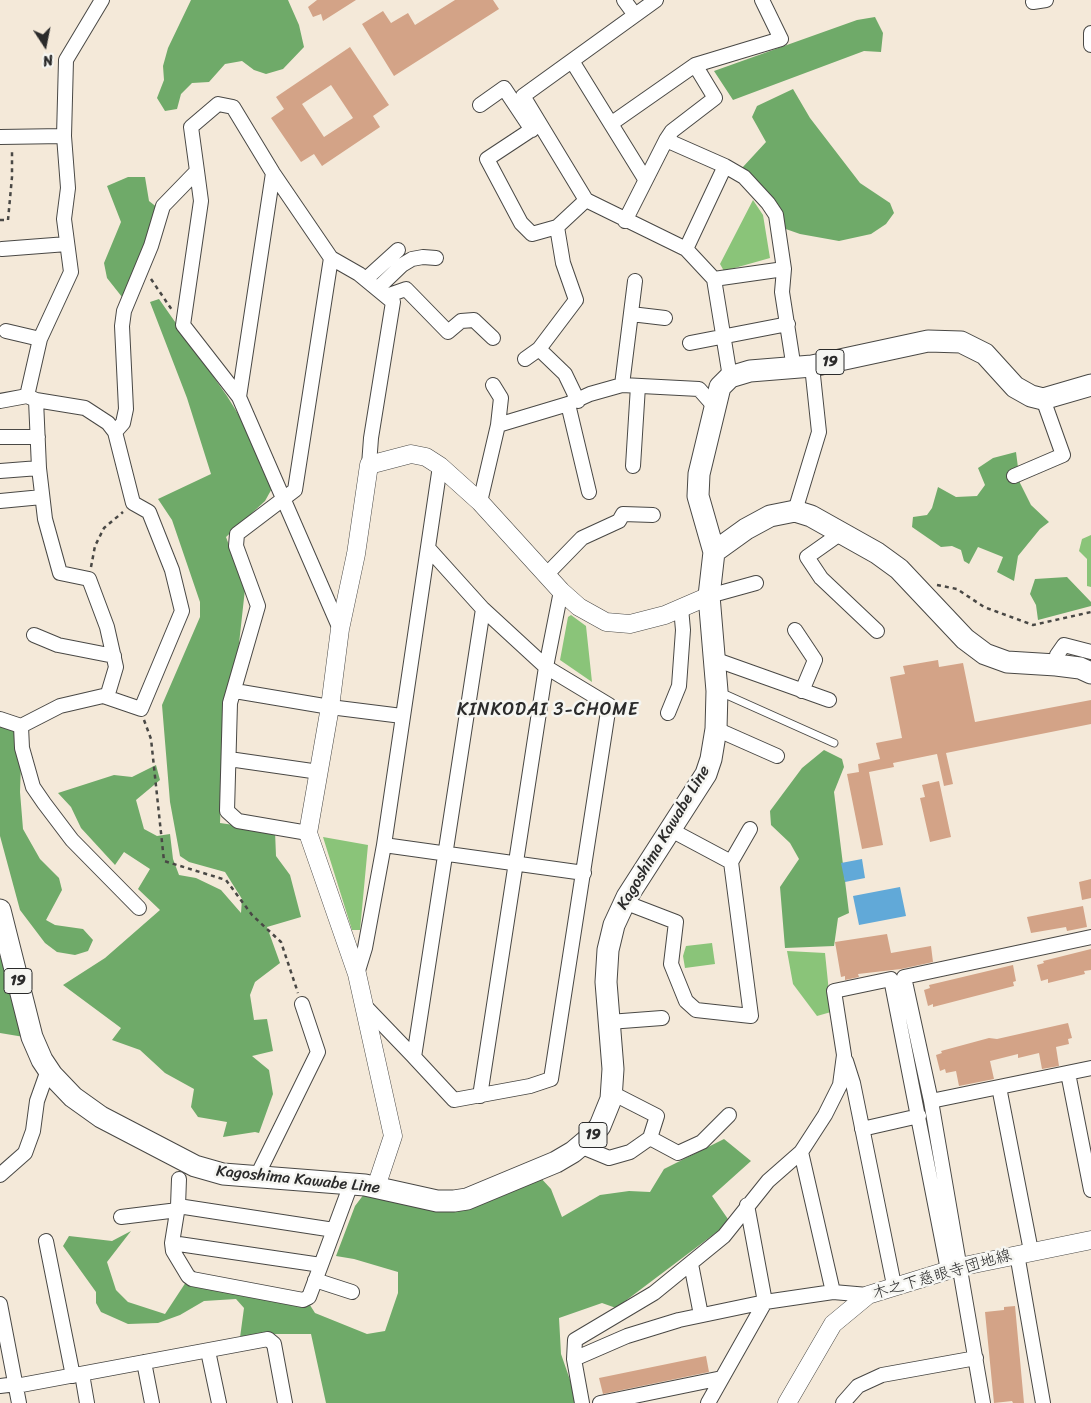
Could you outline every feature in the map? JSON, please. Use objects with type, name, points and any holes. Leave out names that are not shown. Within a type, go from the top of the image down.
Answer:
[{"type":"main road","name":"19","points":[[730,378],[750,371],[803,368],[928,341],[961,342],[985,354],[1015,387],[1031,396],[1043,399]]},
{"type":"main road","name":"Kagoshima Kawabe Line","points":[[0,910],[32,1037],[48,1070],[61,1087],[88,1109],[151,1146],[206,1171],[256,1178],[376,1187],[437,1201],[461,1200],[556,1162],[580,1146],[600,1126],[612,1093],[613,1069],[607,962],[614,925],[624,902],[706,774],[716,729],[717,691],[709,596],[714,552],[698,496],[698,474],[720,387],[730,378]]},
{"type":"main road","points":[[1043,399],[1091,385]]},
{"type":"main road","points":[[714,552],[746,529],[770,516],[795,511],[828,524],[877,553],[911,580],[965,639],[985,654],[1008,662],[1080,668],[1091,673]]},
{"type":"street","points":[[102,0],[66,60],[64,136],[68,188],[64,219],[71,272],[40,340],[31,398],[38,436],[39,468],[45,519],[60,573],[89,579],[107,627],[116,667],[107,697]]},
{"type":"street","points":[[624,0],[635,15]]},
{"type":"street","points":[[536,127],[523,96],[656,0]]},
{"type":"street","points":[[612,123],[695,65],[781,39],[762,0]]},
{"type":"street","points":[[1091,33],[1091,45]]},
{"type":"street","points":[[572,60],[645,179]]},
{"type":"street","points":[[625,221],[645,179],[672,131],[715,98],[695,65]]},
{"type":"street","points":[[480,105],[504,88],[536,127],[586,200],[625,221],[686,249],[714,279],[730,378]]},
{"type":"street","points":[[340,629],[240,397],[183,325],[201,201],[191,128],[218,104],[233,107],[274,173],[331,258],[366,279],[393,302],[371,438],[356,554],[340,629],[330,707],[308,833],[357,974],[393,1136],[376,1187]]},
{"type":"street","points":[[536,127],[487,159],[521,223],[532,234],[557,227],[586,200]]},
{"type":"street","points":[[6,137],[64,136]]},
{"type":"street","points":[[666,140],[725,166],[744,177],[768,203],[776,215],[784,269],[782,292],[788,324],[803,368],[820,432],[795,511]]},
{"type":"street","points":[[686,249],[725,166]]},
{"type":"street","points":[[115,432],[123,423],[126,409],[122,326],[124,311],[143,267],[164,206],[197,171]]},
{"type":"street","points":[[240,397],[274,173]]},
{"type":"street","points":[[525,359],[540,349],[576,300],[563,263],[557,227]]},
{"type":"street","points":[[2,249],[67,244]]},
{"type":"street","points":[[366,279],[398,250]]},
{"type":"street","points":[[382,292],[402,266],[412,259],[423,257],[436,258]]},
{"type":"street","points":[[308,833],[238,821],[227,811],[230,759],[230,703],[258,606],[236,546],[237,534],[295,490],[331,258]]},
{"type":"street","points":[[714,279],[784,269]]},
{"type":"street","points":[[622,385],[635,281]]},
{"type":"street","points":[[382,292],[406,289],[448,332],[461,321],[474,320],[493,338]]},
{"type":"street","points":[[631,314],[665,318]]},
{"type":"street","points":[[690,343],[788,324]]},
{"type":"street","points":[[6,332],[40,340]]},
{"type":"street","points":[[540,349],[565,374],[573,403],[589,492]]},
{"type":"street","points":[[480,502],[498,425],[501,398],[493,385]]},
{"type":"street","points":[[498,425],[573,403],[590,394],[622,385],[699,390],[714,406]]},
{"type":"street","points":[[633,466],[638,386]]},
{"type":"street","points":[[0,401],[31,398],[85,408],[108,423],[115,432],[133,503],[149,512],[172,570],[182,611],[141,709],[104,696],[60,706],[21,726],[0,719]]},
{"type":"street","points":[[1014,476],[1063,455],[1043,399]]},
{"type":"street","points":[[0,437],[38,436]]},
{"type":"street","points":[[369,465],[411,454],[426,457],[440,466],[480,502],[561,591],[579,607],[606,622],[630,624],[665,615],[709,596],[756,583]]},
{"type":"street","points":[[357,974],[365,948],[384,845],[440,466]]},
{"type":"street","points":[[0,471],[39,468]]},
{"type":"street","points":[[0,501],[42,497]]},
{"type":"street","points":[[546,575],[582,538],[619,521],[623,514],[653,514]]},
{"type":"street","points":[[841,533],[807,556],[821,578],[876,631]]},
{"type":"street","points":[[364,1005],[454,1100],[530,1086],[551,1079],[609,705],[546,667],[483,609],[428,548]]},
{"type":"street","points":[[480,1096],[546,667],[561,591]]},
{"type":"street","points":[[668,713],[679,686],[683,630],[681,608]]},
{"type":"street","points":[[414,1057],[447,854],[483,609]]},
{"type":"street","points":[[795,630],[816,660],[802,690]]},
{"type":"street","points":[[34,635],[58,645],[114,656]]},
{"type":"street","points":[[1056,665],[1058,655],[1064,645],[1091,652]]},
{"type":"street","points":[[714,659],[830,700]]},
{"type":"street","points":[[235,691],[330,707],[402,716]]},
{"type":"street","points":[[21,726],[22,748],[33,787],[72,840],[139,908]]},
{"type":"street","points":[[716,729],[777,756]]},
{"type":"street","points":[[230,759],[319,772]]},
{"type":"street","points":[[624,902],[676,922],[671,964],[686,1001],[696,1010],[751,1016],[731,862],[750,829]]},
{"type":"street","points":[[670,830],[731,862]]},
{"type":"street","points":[[384,845],[584,872]]},
{"type":"street","points":[[953,1268],[931,1101],[904,977],[1091,937]]},
{"type":"street","points":[[894,1285],[862,1128],[844,1055],[834,991],[891,979],[953,1268],[976,1358],[983,1403]]},
{"type":"street","points":[[256,1178],[318,1052],[302,1004]]},
{"type":"street","points":[[609,1022],[662,1018]]},
{"type":"street","points":[[582,1403],[574,1359],[575,1340],[654,1294],[724,1236],[768,1181],[801,1152],[825,1115],[840,1085],[844,1055]]},
{"type":"street","points":[[931,1101],[1091,1068]]},
{"type":"street","points":[[2,1171],[25,1153],[33,1131],[37,1101],[48,1070]]},
{"type":"street","points":[[1068,1073],[1091,1190]]},
{"type":"street","points":[[999,1087],[1024,1252],[1043,1403]]},
{"type":"street","points":[[580,1146],[609,1158],[630,1152],[650,1138],[657,1116],[612,1093]]},
{"type":"street","points":[[650,1138],[678,1153],[702,1142],[729,1115]]},
{"type":"street","points":[[862,1128],[919,1116]]},
{"type":"street","points":[[801,1152],[833,1292]]},
{"type":"street","points":[[179,1179],[178,1208],[172,1243],[173,1251],[188,1276],[192,1279],[303,1300],[308,1297],[351,1184]]},
{"type":"street","points":[[708,1403],[765,1302],[747,1205]]},
{"type":"street","points":[[121,1217],[178,1208],[334,1230]]},
{"type":"street","name":"木之下慈眼寺団地線","points":[[787,1403],[833,1324],[868,1295],[894,1285],[953,1268],[1024,1252],[1091,1240]]},
{"type":"street","points":[[46,1241],[78,1375],[87,1403]]},
{"type":"street","points":[[172,1243],[321,1265]]},
{"type":"street","points":[[691,1264],[701,1315]]},
{"type":"street","points":[[315,1280],[352,1292]]},
{"type":"street","points":[[574,1359],[627,1336],[701,1315],[765,1302],[833,1292],[868,1295]]},
{"type":"street","points":[[0,1304],[1,1319],[19,1403]]},
{"type":"street","points":[[0,1386],[78,1375],[268,1339],[274,1344],[285,1403]]},
{"type":"street","points":[[208,1351],[219,1403]]},
{"type":"street","points":[[843,1403],[858,1386],[882,1375],[976,1358]]},
{"type":"street","points":[[144,1362],[152,1403]]},
{"type":"street","points":[[600,1403],[722,1378]]},
{"type":"lane","points":[[717,691],[834,743]]},
{"type":"path","points":[[0,220],[8,220],[12,177],[6,137]]},
{"type":"path","points":[[143,267],[183,325]]},
{"type":"path","points":[[89,579],[95,546],[104,528],[133,503]]},
{"type":"path","points":[[911,580],[958,590],[984,607],[1033,625],[1091,612]]},
{"type":"path","points":[[141,709],[151,739],[164,861],[226,880],[252,915],[281,942],[302,1004]]},
{"type":"green space","points":[[191,0],[288,0],[299,25],[304,47],[283,69],[266,74],[254,70],[242,61],[225,64],[209,82],[192,83],[181,94],[177,109],[165,111],[157,98],[164,80],[163,66],[168,48]]},
{"type":"green space","points":[[875,17],[883,33],[881,52],[864,51],[733,100],[714,71],[857,20]]},
{"type":"green space","points":[[793,89],[810,118],[860,183],[890,203],[894,213],[886,224],[871,234],[839,241],[800,234],[780,227],[742,168],[766,142],[752,117],[757,106]]},
{"type":"green space","points":[[128,177],[145,177],[149,201],[163,212],[122,297],[107,278],[104,263],[121,222],[107,186]]},
{"type":"green space","points":[[753,200],[763,215],[770,258],[724,271],[720,264]]},
{"type":"green space","points":[[159,299],[227,396],[259,448],[275,483],[265,501],[226,537],[245,589],[237,662],[225,704],[220,823],[275,831],[276,856],[290,875],[301,917],[267,927],[280,963],[255,982],[250,995],[254,1020],[267,1019],[273,1051],[252,1056],[269,1070],[273,1094],[259,1133],[223,1137],[227,1122],[198,1117],[191,1107],[194,1089],[165,1073],[140,1050],[112,1040],[121,1028],[63,985],[105,958],[160,910],[138,889],[150,869],[124,852],[115,865],[81,828],[71,807],[58,793],[114,775],[132,777],[156,765],[160,780],[136,800],[144,829],[157,836],[170,834],[173,859],[179,875],[196,878],[221,890],[241,913],[242,899],[225,872],[189,862],[180,856],[170,802],[162,705],[200,617],[200,602],[172,520],[158,499],[211,474],[187,398],[150,302]]},
{"type":"green space","points":[[1016,452],[1020,483],[1031,505],[1049,522],[1040,529],[1018,556],[1014,581],[997,572],[1003,557],[978,547],[969,564],[964,561],[961,550],[952,546],[941,547],[912,527],[913,517],[927,515],[932,508],[938,487],[956,497],[977,496],[985,485],[978,468],[993,458]]},
{"type":"green space","points":[[1091,535],[1091,587],[1087,586],[1087,559],[1079,551],[1082,539]]},
{"type":"green space","points":[[1067,577],[1091,602],[1091,606],[1038,620],[1036,605],[1030,594],[1035,579]]},
{"type":"green space","points":[[571,615],[586,626],[592,682],[560,660],[568,617]]},
{"type":"green space","points":[[0,722],[22,735],[20,792],[23,829],[40,859],[59,878],[62,890],[46,920],[55,925],[83,929],[93,940],[88,951],[75,955],[57,952],[45,943],[20,910],[0,836]]},
{"type":"green space","points":[[824,750],[842,759],[844,767],[834,792],[849,913],[838,918],[834,946],[785,948],[780,887],[799,859],[790,843],[771,825],[770,811],[802,768]]},
{"type":"green space","points":[[323,837],[368,845],[360,930],[352,930]]},
{"type":"green space","points":[[712,943],[715,964],[685,968],[683,956],[686,946]]},
{"type":"green space","points":[[787,951],[825,953],[831,1012],[817,1016],[793,984]]},
{"type":"green space","points":[[0,958],[4,958],[24,1037],[0,1033]]},
{"type":"green space","points":[[724,1139],[751,1161],[712,1196],[730,1222],[616,1308],[602,1303],[559,1318],[561,1354],[578,1403],[326,1403],[311,1334],[256,1334],[239,1345],[244,1308],[236,1299],[204,1301],[180,1315],[158,1323],[128,1324],[101,1312],[96,1303],[96,1292],[63,1246],[69,1236],[112,1241],[131,1231],[107,1262],[116,1290],[128,1302],[165,1314],[186,1282],[308,1302],[315,1313],[367,1334],[385,1331],[398,1293],[398,1272],[354,1259],[336,1256],[355,1206],[364,1194],[430,1209],[539,1176],[551,1189],[562,1217],[600,1195],[629,1191],[650,1192],[664,1169]]},
{"type":"water","points":[[862,859],[865,878],[845,882],[841,863]]},
{"type":"water","points":[[900,887],[906,916],[859,925],[853,896]]},
{"type":"building","points":[[317,0],[356,0],[323,21],[321,14],[313,17],[308,7]]},
{"type":"building","points":[[455,0],[493,0],[499,9],[394,76],[362,24],[383,11],[391,23],[408,13],[415,25]]},
{"type":"building","points":[[350,47],[389,105],[373,116],[380,127],[322,166],[314,154],[301,162],[271,118],[284,109],[276,97]],"holes":[[[331,85],[353,118],[324,137],[302,104]]]},
{"type":"building","points":[[938,660],[939,667],[963,663],[975,722],[1091,700],[1091,724],[946,753],[953,784],[944,786],[937,754],[893,763],[894,767],[869,772],[883,845],[862,849],[847,774],[859,772],[858,764],[880,759],[876,743],[902,738],[890,677],[905,674],[903,666]]},
{"type":"building","points":[[939,781],[951,837],[930,842],[920,798],[925,797],[922,785]]},
{"type":"building","points":[[1091,879],[1091,898],[1082,900],[1079,882]]},
{"type":"building","points":[[1083,906],[1087,927],[1067,931],[1066,927],[1031,933],[1027,917]]},
{"type":"building","points":[[887,934],[891,953],[931,946],[933,962],[901,969],[858,974],[859,977],[845,980],[845,976],[841,977],[835,942]]},
{"type":"building","points":[[1091,949],[1091,970],[1084,971],[1085,974],[1048,983],[1048,979],[1041,981],[1037,965],[1044,963],[1043,961]]},
{"type":"building","points":[[1013,965],[1016,981],[1013,982],[1014,986],[933,1007],[933,1004],[928,1006],[924,990],[930,988],[929,985]]},
{"type":"building","points":[[1068,1023],[1072,1038],[1068,1039],[1069,1044],[1056,1047],[1059,1066],[1042,1069],[1039,1053],[1018,1058],[1018,1054],[990,1061],[994,1079],[959,1086],[956,1071],[946,1073],[945,1069],[940,1071],[936,1055],[942,1053],[941,1051],[989,1038],[997,1039]]},
{"type":"building","points":[[1015,1306],[1024,1403],[1013,1403],[1012,1401],[994,1403],[985,1312],[1004,1310],[1004,1307]]},
{"type":"building","points":[[706,1356],[709,1372],[603,1394],[599,1378]]},
{"type":"district","name":"KINKODAI 3-CHOME","points":[[548,710]]}]
